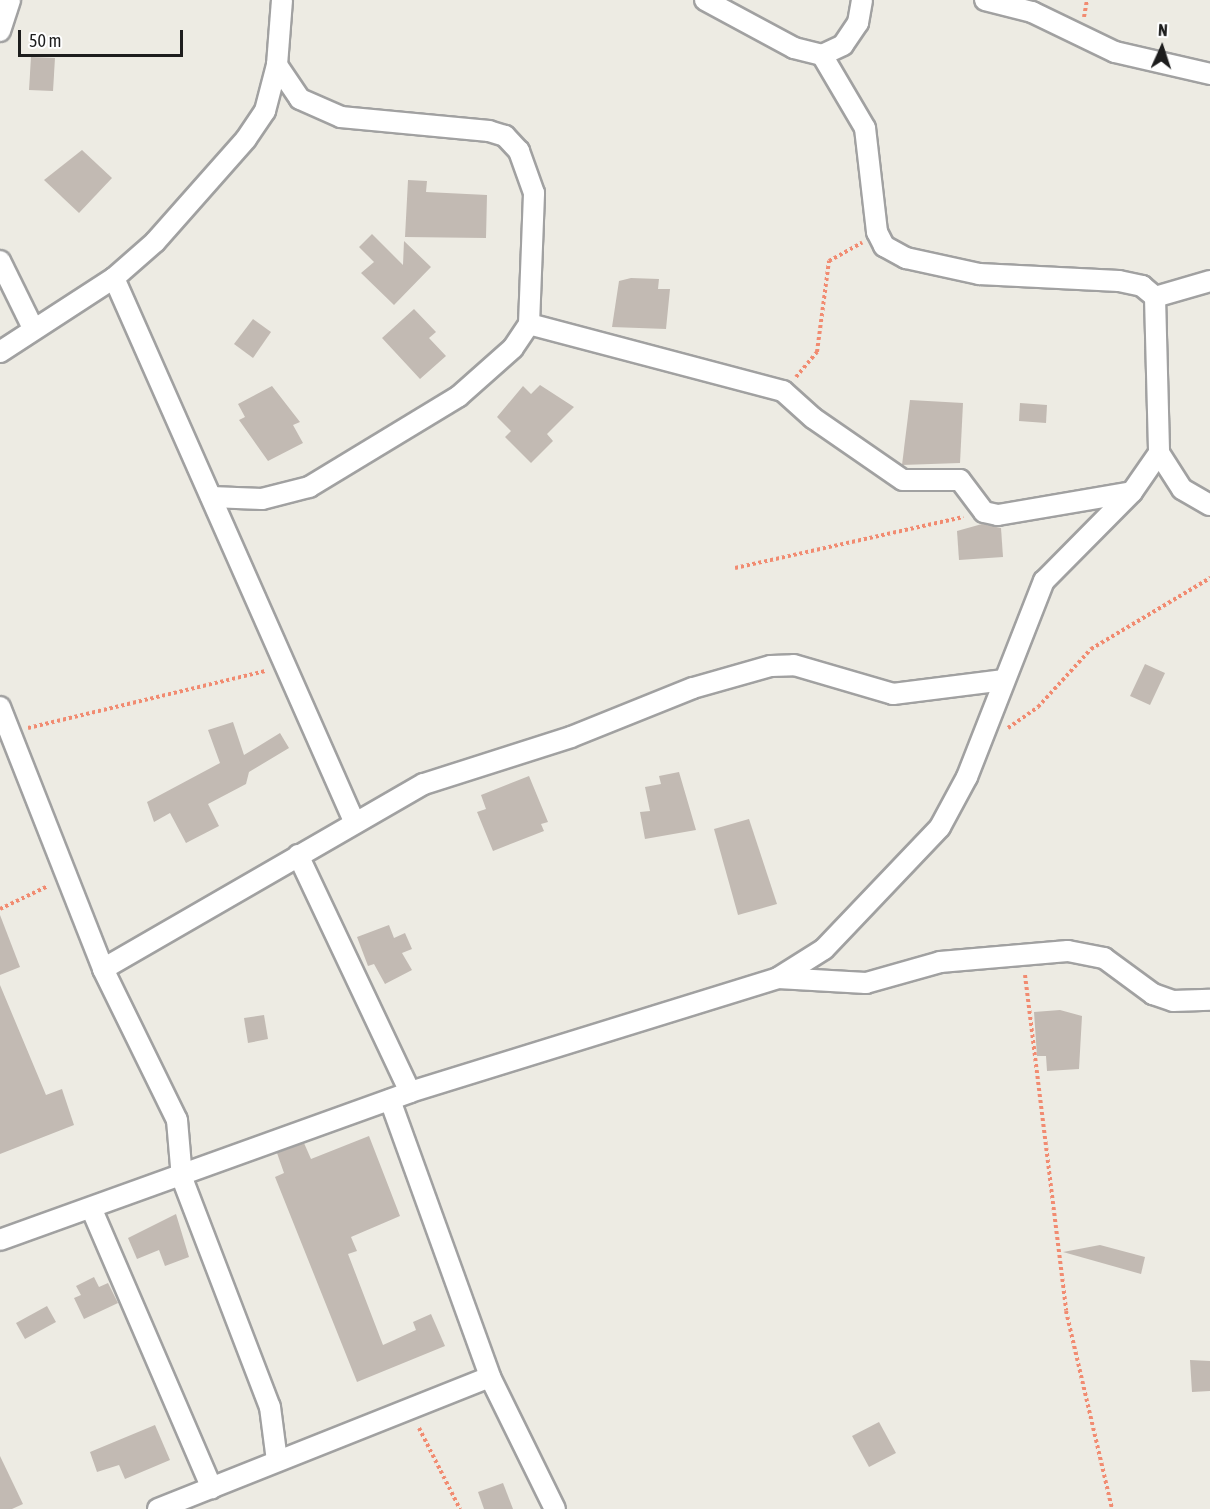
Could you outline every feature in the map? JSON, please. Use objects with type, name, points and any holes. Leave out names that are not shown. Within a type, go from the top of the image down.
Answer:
[{"type":"street","points":[[0,32],[10,0]]},
{"type":"street","points":[[0,352],[33,328],[114,278],[155,242],[246,138],[265,111],[277,65],[282,0]]},
{"type":"street","points":[[705,0],[794,48],[822,55],[843,45],[858,23],[862,0]]},
{"type":"street","points":[[985,0],[1032,12],[1114,52],[1210,74]]},
{"type":"street","points":[[822,55],[866,128],[876,232],[884,246],[906,258],[979,274],[1119,280],[1142,286],[1155,297],[1159,453],[1182,489],[1210,505]]},
{"type":"street","points":[[211,497],[262,499],[309,487],[459,396],[513,348],[529,324],[534,193],[519,151],[505,136],[450,126],[341,117],[300,99],[277,65]]},
{"type":"street","points":[[0,261],[33,328]]},
{"type":"street","points":[[114,278],[289,666],[354,821]]},
{"type":"street","points":[[1155,297],[1210,281]]},
{"type":"street","points":[[529,324],[783,391],[813,418],[903,480],[960,480],[984,512],[998,515],[1132,492]]},
{"type":"street","points":[[0,1240],[182,1178],[410,1092],[778,978],[824,949],[940,827],[978,750],[1044,581],[1132,492],[1159,453]]},
{"type":"street","points":[[103,969],[354,821],[424,784],[571,737],[693,688],[771,666],[794,665],[893,694],[1004,680]]},
{"type":"street","points":[[0,707],[12,732],[103,969],[177,1120],[182,1178],[270,1407],[277,1461]]},
{"type":"street","points":[[298,855],[410,1092]]},
{"type":"street","points":[[778,978],[866,983],[940,962],[1023,951],[1068,951],[1104,958],[1153,994],[1173,1001],[1210,1000]]},
{"type":"street","points":[[390,1100],[490,1377],[555,1509]]},
{"type":"street","points":[[92,1210],[212,1488]]},
{"type":"street","points":[[158,1509],[490,1377]]},
{"type":"path","points":[[783,391],[817,352],[829,261],[861,243],[884,246]]},
{"type":"path","points":[[735,568],[984,512]]},
{"type":"path","points":[[978,750],[1038,707],[1091,649],[1210,578]]},
{"type":"path","points":[[12,732],[289,666]]},
{"type":"path","points":[[0,909],[68,877]]},
{"type":"path","points":[[1023,951],[1066,1311],[1112,1509]]},
{"type":"path","points":[[409,1408],[460,1509]]},
{"type":"building","points":[[31,57],[55,58],[53,91],[29,90]]},
{"type":"building","points":[[82,150],[112,178],[79,213],[44,180]]},
{"type":"building","points":[[408,180],[427,181],[426,192],[487,195],[486,238],[405,237]]},
{"type":"building","points":[[372,234],[403,265],[404,241],[431,267],[394,305],[361,273],[374,262],[359,247]]},
{"type":"building","points":[[631,278],[659,279],[658,289],[670,289],[666,329],[612,327],[619,281]]},
{"type":"building","points":[[414,309],[436,332],[429,338],[446,356],[420,379],[382,338]]},
{"type":"building","points":[[253,319],[271,332],[253,358],[234,344]]},
{"type":"building","points":[[540,385],[574,407],[547,434],[553,441],[531,463],[505,437],[511,431],[497,417],[523,386],[531,394]]},
{"type":"building","points":[[272,386],[300,422],[293,425],[303,443],[268,461],[239,420],[245,417],[238,404]]},
{"type":"building","points":[[910,400],[963,403],[960,463],[902,465]]},
{"type":"building","points":[[1020,403],[1047,405],[1046,423],[1019,421]]},
{"type":"building","points":[[982,524],[1001,528],[1003,557],[959,560],[957,531]]},
{"type":"building","points":[[1145,664],[1165,673],[1150,705],[1130,696]]},
{"type":"building","points":[[233,722],[244,755],[280,733],[289,748],[249,772],[246,784],[208,804],[219,826],[186,843],[170,813],[154,822],[147,802],[220,763],[208,730]]},
{"type":"building","points":[[679,772],[696,830],[645,839],[640,812],[650,811],[645,787],[661,784],[659,776]]},
{"type":"building","points":[[529,776],[548,822],[541,824],[544,831],[493,851],[477,812],[486,809],[481,795]]},
{"type":"building","points":[[749,819],[777,904],[738,915],[714,829]]},
{"type":"building","points":[[0,915],[20,967],[0,975]]},
{"type":"building","points":[[389,925],[394,938],[405,933],[412,949],[402,953],[412,970],[385,984],[374,964],[368,966],[357,937]]},
{"type":"building","points":[[0,985],[46,1095],[62,1089],[74,1125],[0,1154]]},
{"type":"building","points":[[1060,1010],[1082,1016],[1079,1069],[1047,1071],[1046,1056],[1037,1056],[1034,1012]]},
{"type":"building","points":[[264,1015],[268,1039],[248,1043],[244,1018]]},
{"type":"building","points":[[369,1136],[400,1216],[351,1237],[357,1251],[348,1254],[383,1345],[416,1330],[413,1322],[431,1314],[445,1346],[357,1382],[275,1177],[284,1173],[277,1153],[304,1143],[311,1159]]},
{"type":"building","points":[[176,1214],[189,1257],[165,1266],[159,1250],[137,1259],[128,1238]]},
{"type":"building","points":[[1100,1245],[1145,1257],[1141,1274],[1063,1252]]},
{"type":"building","points":[[94,1277],[99,1287],[108,1283],[118,1303],[84,1319],[74,1298],[81,1295],[76,1286]]},
{"type":"building","points":[[47,1306],[56,1322],[25,1339],[16,1323]]},
{"type":"building","points":[[1190,1360],[1210,1361],[1210,1391],[1192,1392]]},
{"type":"building","points":[[879,1422],[896,1453],[869,1467],[852,1436]]},
{"type":"building","points":[[155,1425],[170,1460],[125,1479],[119,1465],[97,1472],[90,1452]]},
{"type":"building","points":[[0,1456],[23,1504],[12,1509],[0,1509]]},
{"type":"building","points":[[503,1483],[513,1509],[484,1509],[478,1492]]}]
